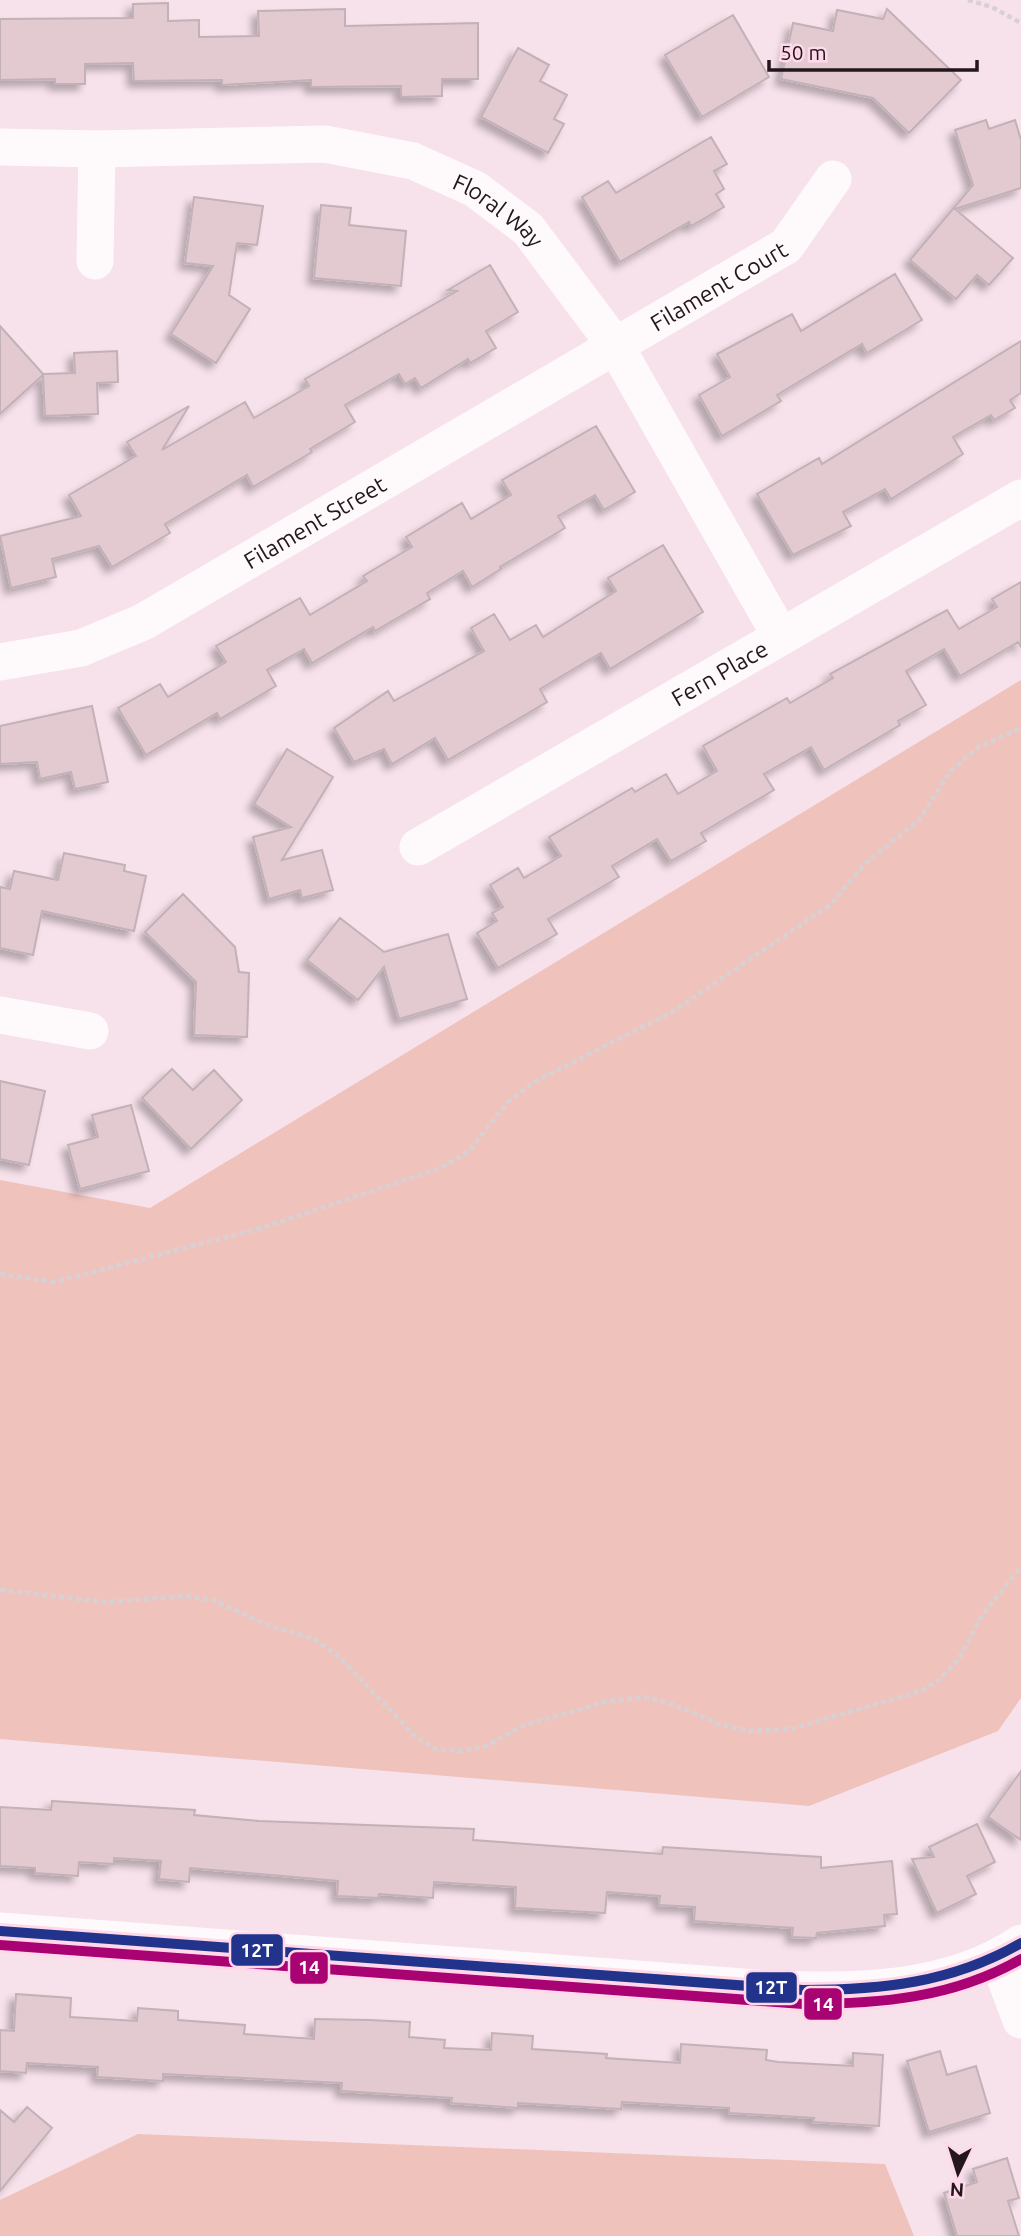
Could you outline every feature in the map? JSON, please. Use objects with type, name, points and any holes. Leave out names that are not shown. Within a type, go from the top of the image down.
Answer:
[{"type":"street","name":"Floral Way","points":[[0,147],[97,149],[325,144],[413,161],[475,190],[528,229],[615,345],[781,638]]},
{"type":"street","points":[[95,261],[97,149]]},
{"type":"street","name":"Filament Court","points":[[615,345],[786,246],[832,179]]},
{"type":"street","name":"Filament Street","points":[[0,662],[81,648],[143,622],[615,345]]},
{"type":"street","name":"Fern Place","points":[[418,847],[1021,499]]},
{"type":"street","points":[[0,1015],[90,1031]]},
{"type":"street","points":[[0,1931],[771,1989],[835,1991],[925,1982],[1010,1951],[1021,2020]]},
{"type":"path","points":[[968,0],[992,7],[1021,23]]},
{"type":"path","points":[[0,1274],[54,1282],[265,1227],[440,1168],[468,1152],[508,1102],[534,1082],[672,1012],[830,905],[864,865],[920,819],[949,773],[978,747],[1021,728]]},
{"type":"path","points":[[0,1590],[105,1602],[187,1596],[214,1600],[270,1626],[314,1639],[340,1658],[415,1736],[436,1749],[461,1751],[487,1746],[522,1726],[608,1701],[646,1697],[672,1704],[722,1725],[751,1731],[791,1729],[921,1691],[939,1680],[959,1659],[982,1615],[1021,1567]]},
{"type":"shaded area","points":[[1021,680],[1021,1698],[998,1731],[809,1806],[0,1739],[0,1180],[150,1208]]},
{"type":"shaded area","points":[[138,2134],[885,2164],[914,2236],[0,2236],[0,2200]]},
{"type":"building","points":[[168,3],[168,21],[199,20],[199,37],[259,36],[258,11],[345,9],[345,26],[478,23],[478,79],[442,79],[442,96],[401,97],[401,86],[311,87],[311,80],[222,85],[222,80],[134,81],[133,63],[85,64],[85,84],[55,84],[55,79],[0,80],[0,19],[133,18],[133,4]]},
{"type":"building","points":[[887,9],[961,80],[909,133],[873,98],[781,79],[793,23],[833,31],[837,10],[883,19]]},
{"type":"building","points":[[733,15],[769,77],[702,117],[665,55]]},
{"type":"building","points":[[518,48],[549,65],[540,81],[567,95],[554,119],[564,124],[548,153],[481,117]]},
{"type":"building","points":[[986,120],[989,129],[1015,120],[1021,140],[1021,188],[955,209],[1013,258],[989,285],[977,275],[956,299],[910,260],[973,185],[955,130]]},
{"type":"building","points":[[711,137],[727,164],[714,171],[724,189],[716,194],[724,207],[691,226],[689,222],[620,262],[582,197],[608,181],[616,193]]},
{"type":"building","points":[[194,197],[263,206],[257,245],[237,243],[229,295],[250,309],[216,363],[171,334],[213,266],[185,263]]},
{"type":"building","points":[[321,205],[351,208],[349,225],[406,231],[401,286],[314,278]]},
{"type":"building","points":[[490,265],[518,312],[486,331],[496,348],[470,363],[468,359],[421,388],[415,378],[405,384],[399,374],[345,405],[355,422],[310,449],[312,452],[253,487],[247,475],[165,524],[170,533],[112,567],[99,546],[52,559],[56,577],[11,588],[0,536],[81,516],[69,495],[136,456],[127,442],[189,406],[162,450],[245,402],[254,418],[309,386],[305,379],[457,291],[448,290]]},
{"type":"building","points":[[895,274],[922,320],[867,353],[862,344],[777,395],[781,401],[722,436],[699,395],[730,377],[717,354],[792,314],[801,331]]},
{"type":"building","points":[[0,326],[43,374],[75,373],[74,353],[117,351],[118,382],[97,383],[98,414],[45,416],[43,375],[0,414]]},
{"type":"building","points":[[1021,341],[1021,393],[1010,400],[1015,408],[994,420],[991,415],[953,437],[963,454],[891,499],[885,489],[843,512],[851,526],[793,555],[757,494],[819,458],[822,464]]},
{"type":"building","points":[[596,426],[635,492],[604,510],[595,495],[558,516],[565,528],[472,587],[463,571],[427,593],[430,599],[375,631],[373,627],[312,663],[304,649],[267,670],[276,686],[220,719],[217,713],[146,755],[118,708],[160,684],[168,697],[226,662],[216,646],[300,598],[310,615],[367,581],[363,576],[412,547],[406,537],[462,503],[471,519],[511,495],[502,480]]},
{"type":"building","points":[[663,545],[703,612],[610,669],[601,653],[540,689],[547,702],[448,760],[435,738],[392,764],[384,749],[354,762],[334,728],[388,691],[394,701],[484,651],[471,628],[494,614],[510,640],[536,625],[543,637],[616,591],[608,578]]},
{"type":"building","points":[[1021,582],[1021,647],[1018,642],[960,676],[944,649],[906,671],[926,705],[898,721],[900,725],[824,770],[811,747],[764,774],[774,790],[701,833],[706,841],[671,861],[657,839],[612,866],[619,877],[548,919],[557,934],[498,968],[477,933],[497,921],[492,913],[503,907],[490,885],[518,868],[524,878],[561,856],[549,837],[632,788],[635,792],[666,774],[678,794],[717,771],[703,746],[787,698],[790,703],[833,678],[830,674],[947,610],[959,629],[997,607],[992,599]]},
{"type":"building","points":[[92,706],[108,782],[75,789],[71,772],[40,779],[37,762],[0,764],[0,726]]},
{"type":"building","points":[[287,749],[333,777],[282,860],[322,850],[333,890],[302,898],[300,890],[269,899],[253,837],[291,827],[254,804]]},
{"type":"building","points":[[64,853],[125,865],[124,871],[146,876],[134,931],[42,911],[33,955],[0,948],[0,887],[10,889],[14,871],[58,880]]},
{"type":"building","points":[[183,894],[235,947],[239,972],[249,973],[247,1037],[194,1035],[196,982],[145,932]]},
{"type":"building","points":[[340,918],[384,952],[448,934],[467,999],[399,1019],[384,967],[358,1000],[307,960]]},
{"type":"building","points":[[172,1069],[193,1090],[214,1070],[242,1100],[191,1149],[142,1098]]},
{"type":"building","points":[[0,1081],[45,1091],[29,1165],[0,1159]]},
{"type":"building","points":[[131,1105],[149,1171],[80,1189],[68,1145],[98,1137],[92,1115]]},
{"type":"building","points":[[1021,1771],[1021,1840],[988,1817]]},
{"type":"building","points":[[52,1801],[195,1810],[194,1815],[259,1821],[474,1829],[473,1840],[662,1854],[663,1847],[821,1857],[821,1868],[892,1861],[897,1914],[884,1915],[885,1926],[817,1933],[816,1938],[792,1937],[793,1928],[694,1921],[695,1907],[659,1905],[660,1896],[607,1892],[605,1913],[515,1908],[516,1887],[434,1882],[433,1898],[379,1894],[378,1898],[337,1896],[338,1881],[190,1868],[189,1882],[159,1879],[161,1861],[114,1858],[114,1864],[79,1862],[78,1876],[35,1873],[35,1868],[0,1866],[0,1807],[51,1810]]},
{"type":"building","points":[[977,1824],[995,1862],[967,1876],[976,1894],[937,1913],[912,1859],[934,1857],[929,1847]]},
{"type":"building","points":[[16,1994],[71,1998],[70,2017],[137,2021],[138,2008],[178,2011],[178,2020],[245,2025],[244,2034],[314,2039],[315,2019],[369,2020],[410,2022],[409,2037],[445,2040],[444,2048],[491,2050],[492,2033],[533,2036],[532,2049],[680,2063],[681,2044],[767,2050],[766,2060],[778,2062],[853,2066],[853,2053],[883,2055],[879,2126],[813,2122],[814,2118],[729,2113],[729,2108],[622,2102],[621,2109],[518,2103],[518,2108],[451,2103],[452,2098],[341,2091],[342,2083],[163,2074],[163,2081],[97,2077],[98,2067],[27,2063],[26,2073],[0,2071],[0,2030],[14,2031]]},
{"type":"building","points":[[940,2051],[947,2075],[976,2066],[990,2113],[929,2132],[907,2061]]},
{"type":"building","points":[[27,2107],[52,2128],[0,2191],[0,2110],[14,2122]]},
{"type":"building","points":[[1007,2158],[1019,2198],[1008,2201],[1019,2236],[957,2236],[944,2193],[977,2182],[973,2169]]},
{"type":"transit line","name":"12T","points":[[0,1931],[803,1990],[915,1982],[969,1967],[1021,1943]]},
{"type":"transit line","name":"14","points":[[0,1945],[803,2004],[915,1996],[969,1982],[1021,1959]]}]
